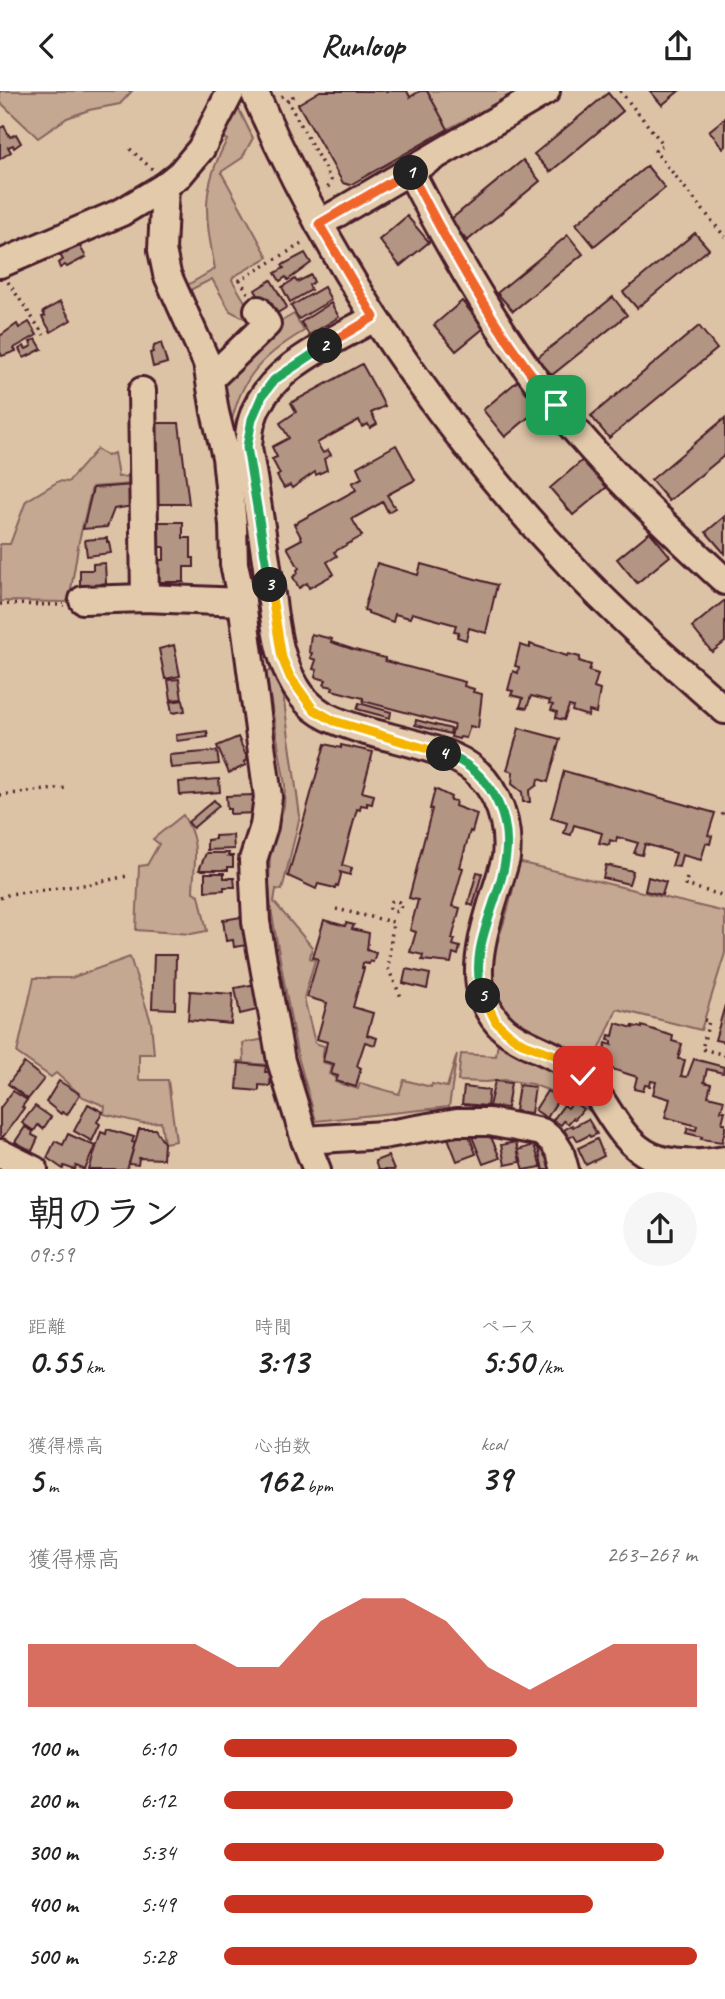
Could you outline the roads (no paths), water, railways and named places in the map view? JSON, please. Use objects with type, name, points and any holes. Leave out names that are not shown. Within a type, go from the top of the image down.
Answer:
[{"type":"street","points":[[319,224],[546,91]]},
{"type":"street","points":[[5,261],[122,212],[166,186],[180,174],[247,92],[273,135],[319,224],[374,317],[440,412],[514,503],[571,566],[725,710]]},
{"type":"street","points":[[410,171],[447,242],[485,306],[543,389],[609,467],[669,529],[725,581]]},
{"type":"street","points":[[166,186],[162,250],[167,274],[207,363],[226,457],[234,564],[242,602],[268,797],[264,826],[253,860],[256,922],[281,1061],[317,1169]]},
{"type":"street","points":[[210,379],[267,324],[258,310]]},
{"type":"street","points":[[374,317],[297,363],[274,380],[262,396],[252,419],[247,447],[282,658],[301,695],[313,709],[334,721],[454,757],[475,771],[502,809],[507,833],[506,858],[478,957],[481,992],[496,1022],[522,1043],[563,1058],[583,1076],[631,1142],[650,1156],[667,1165],[725,1160]]},
{"type":"street","points":[[142,391],[145,598]]},
{"type":"street","points":[[233,525],[260,520]]},
{"type":"street","points":[[83,600],[145,598],[242,602]]},
{"type":"street","points":[[305,1140],[383,1135],[457,1122],[489,1122],[542,1132],[553,1141],[560,1152],[565,1169]]},
{"type":"street","points":[[1,1155],[32,1169]]}]
